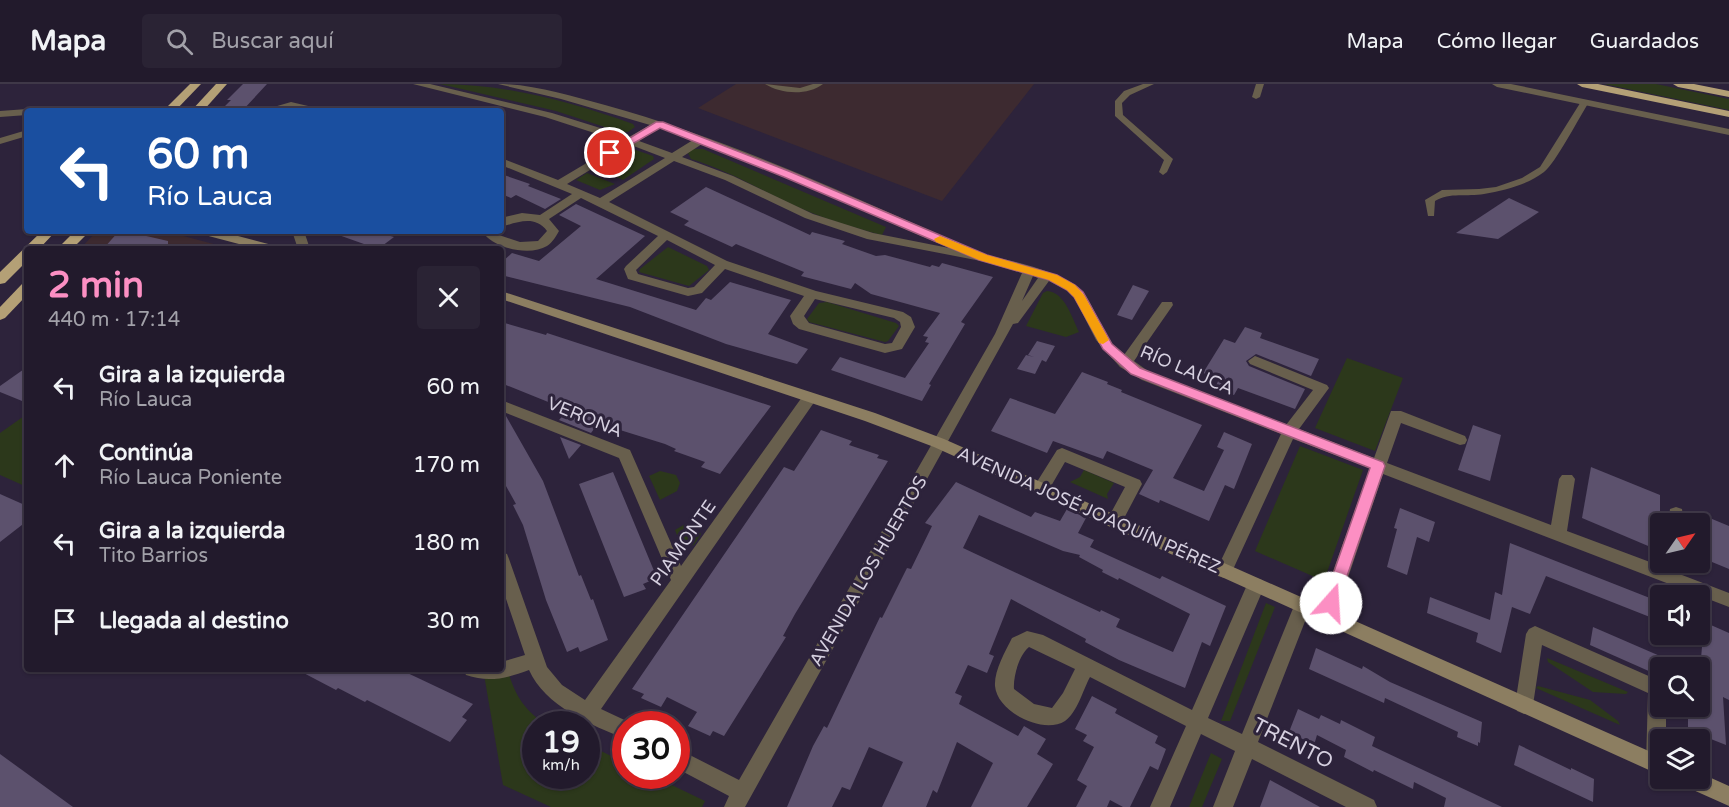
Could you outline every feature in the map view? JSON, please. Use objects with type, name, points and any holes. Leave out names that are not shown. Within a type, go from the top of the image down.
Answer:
[{"type":"highway","points":[[172,108],[196,84]]},
{"type":"highway","points":[[200,108],[222,84]]},
{"type":"highway","points":[[1582,84],[1729,114]]},
{"type":"highway","points":[[1678,84],[1729,94]]},
{"type":"highway","points":[[34,246],[46,234]]},
{"type":"highway","points":[[71,246],[80,234]]},
{"type":"highway","points":[[0,280],[24,256]]},
{"type":"highway","points":[[0,315],[24,290]]},
{"type":"main road","points":[[216,234],[261,246]]},
{"type":"main road","name":"AVENIDA JOSÉ JOAQUÍN PÉREZ","points":[[504,296],[810,397],[939,443],[1650,761]]},
{"type":"main road","points":[[1710,787],[1729,796]]},
{"type":"street","name":"RÍO LAUCA","points":[[418,84],[548,116],[630,141],[729,178],[810,216],[842,227],[890,240],[983,258],[1046,275],[1062,282],[1079,295],[1107,346],[1125,364],[1147,377],[1558,535],[1650,564]]},
{"type":"street","points":[[503,84],[599,105],[659,124],[983,258]]},
{"type":"street","points":[[1497,84],[1729,132]]},
{"type":"street","points":[[278,108],[291,105],[304,108]]},
{"type":"street","points":[[0,114],[24,112]]},
{"type":"street","points":[[560,184],[659,124]]},
{"type":"street","points":[[0,141],[24,134]]},
{"type":"street","points":[[600,202],[701,140]]},
{"type":"street","points":[[504,162],[581,193],[723,264],[812,294],[898,315],[906,320],[908,327],[897,346],[885,349],[804,326],[798,321],[797,316],[812,294]]},
{"type":"street","points":[[539,221],[581,193]]},
{"type":"street","points":[[491,234],[495,238],[525,248],[533,248],[549,238],[553,231],[550,225],[525,216],[516,215],[504,221]]},
{"type":"street","points":[[666,235],[630,269],[632,276],[688,292],[698,290],[723,264]]},
{"type":"street","name":"AVENIDA LOS HUERTOS","points":[[738,800],[1002,334],[1024,280],[1031,270]]},
{"type":"street","name":"AVENIDA LOS HUERTOS","points":[[1002,334],[1041,286],[1046,275]]},
{"type":"street","points":[[1125,364],[1167,306]]},
{"type":"street","points":[[1224,571],[1289,432],[1322,388],[1255,361]]},
{"type":"street","name":"PIAMONTE","points":[[588,711],[810,397]]},
{"type":"street","name":"VERONA","points":[[504,406],[625,454],[680,582]]},
{"type":"street","points":[[1326,616],[1396,415],[1460,440]]},
{"type":"street","points":[[1041,489],[1062,454],[1134,484],[1114,522]]},
{"type":"street","points":[[1558,535],[1567,479]]},
{"type":"street","points":[[504,568],[539,671],[552,689],[588,711]]},
{"type":"street","name":"RÍO LAUCA","points":[[1678,573],[1729,600]]},
{"type":"street","points":[[1160,807],[1256,585]]},
{"type":"street","points":[[1223,807],[1302,606]]},
{"type":"street","points":[[1524,705],[1535,634],[1657,688],[1658,729]]},
{"type":"street","points":[[1022,641],[1036,641],[1086,666],[1061,712],[1054,717],[1043,718],[1012,701],[1004,690],[1018,644],[1022,641]]},
{"type":"street","points":[[504,670],[535,659]]},
{"type":"street","name":"TRENTO","points":[[1086,666],[1367,807]]},
{"type":"street","points":[[690,767],[738,800]]},
{"type":"lane","points":[[768,84],[797,91],[810,89],[819,84]]},
{"type":"lane","points":[[1150,84],[1127,93],[1119,103],[1119,116],[1169,159],[1163,172]]},
{"type":"lane","points":[[1256,97],[1260,84]]},
{"type":"lane","points":[[1431,214],[1430,200],[1437,195],[1489,191],[1525,180],[1543,170],[1585,102]]},
{"type":"shaded area","points":[[736,84],[1034,84],[942,201],[698,108]]},
{"type":"shaded area","points":[[94,234],[176,234],[221,246],[83,246]]},
{"type":"green space","points":[[440,84],[489,87],[538,96],[610,116],[633,124],[635,127],[628,132],[620,132],[556,111]]},
{"type":"green space","points":[[1604,84],[1656,84],[1729,99],[1729,110]]},
{"type":"green space","points":[[633,149],[653,156],[654,159],[623,180],[614,176],[632,164],[627,162],[608,173],[597,169]]},
{"type":"green space","points":[[693,149],[703,149],[886,227],[882,235],[811,213],[729,173],[691,159],[688,153]]},
{"type":"green space","points":[[587,173],[615,184],[600,190],[576,180]]},
{"type":"green space","points":[[668,247],[707,266],[709,270],[689,286],[639,272]]},
{"type":"green space","points":[[1053,292],[1063,301],[1079,332],[1066,337],[1026,326],[1043,293]]},
{"type":"green space","points":[[827,302],[896,323],[899,326],[885,342],[809,322],[807,319],[819,303]]},
{"type":"green space","points":[[1347,358],[1403,378],[1375,451],[1315,428]]},
{"type":"green space","points":[[24,416],[24,486],[0,475],[0,433]]},
{"type":"green space","points":[[1300,446],[1363,470],[1324,581],[1255,551]]},
{"type":"green space","points":[[1084,470],[1114,483],[1107,494],[1108,499],[1070,482],[1080,477]]},
{"type":"green space","points":[[660,471],[676,475],[680,483],[677,491],[660,500],[649,476]]},
{"type":"green space","points":[[687,523],[701,534],[694,545],[687,547],[680,543],[675,530]]},
{"type":"green space","points":[[1266,603],[1275,607],[1230,721],[1221,721]]},
{"type":"green space","points":[[504,655],[514,689],[530,711],[522,711],[522,789],[600,789],[600,750],[612,756],[612,789],[680,789],[705,801],[702,807],[551,807],[503,785],[484,672],[504,672]]},
{"type":"green space","points":[[1547,658],[1628,692],[1626,694],[1593,692],[1548,662]]},
{"type":"green space","points":[[1538,686],[1590,700],[1620,725],[1536,688]]},
{"type":"green space","points":[[1211,753],[1222,759],[1202,807],[1189,807]]},
{"type":"building","points":[[243,84],[267,84],[245,108],[223,108],[231,100],[227,100]]},
{"type":"building","points":[[504,175],[530,184],[528,186],[561,199],[545,209],[516,195],[511,198],[504,195]]},
{"type":"building","points":[[706,187],[810,235],[812,232],[845,241],[842,244],[876,256],[885,255],[930,267],[932,265],[939,267],[942,263],[993,277],[961,322],[965,324],[929,384],[931,385],[922,401],[831,370],[840,357],[905,378],[929,343],[925,342],[928,337],[923,336],[940,313],[871,294],[855,283],[851,289],[801,276],[804,272],[736,244],[732,247],[684,225],[689,221],[670,212]]},
{"type":"building","points":[[1509,198],[1539,212],[1498,239],[1456,233]]},
{"type":"building","points":[[576,204],[645,236],[596,279],[696,310],[706,298],[711,300],[730,282],[791,300],[768,334],[808,349],[797,364],[726,344],[630,307],[504,276],[504,260],[512,253],[539,261],[581,226],[559,215]]},
{"type":"building","points":[[116,234],[143,234],[168,241],[168,246],[106,246]]},
{"type":"building","points":[[336,234],[384,234],[394,237],[382,246],[370,246]]},
{"type":"building","points":[[1133,285],[1149,291],[1132,320],[1117,315]]},
{"type":"building","points":[[504,323],[546,335],[547,333],[771,406],[720,474],[701,467],[705,462],[674,451],[676,449],[665,444],[591,421],[594,429],[591,433],[559,420],[568,410],[504,384]]},
{"type":"building","points":[[1245,327],[1262,333],[1260,338],[1319,359],[1311,376],[1256,354],[1246,361],[1249,366],[1305,389],[1295,409],[1238,388],[1234,395],[1215,388],[1219,379],[1203,373],[1224,339],[1235,343]]},
{"type":"building","points":[[1037,341],[1055,346],[1046,362],[1042,360],[1035,374],[1017,369],[1026,355],[1034,357],[1028,355]]},
{"type":"building","points":[[24,369],[24,402],[0,392],[0,386]]},
{"type":"building","points":[[1082,372],[1108,382],[1107,384],[1122,390],[1121,392],[1202,425],[1173,478],[1204,491],[1224,450],[1217,447],[1224,432],[1252,444],[1234,489],[1225,485],[1209,521],[1160,500],[1159,503],[1139,494],[1153,470],[1107,451],[1103,459],[1053,441],[1047,453],[991,431],[1010,398],[1055,414]]},
{"type":"building","points":[[504,415],[543,481],[579,576],[581,575],[591,600],[593,599],[608,640],[580,652],[578,647],[567,652],[546,600],[523,525],[513,505],[516,504],[504,482]]},
{"type":"building","points":[[1473,425],[1501,435],[1490,481],[1458,470]]},
{"type":"building","points":[[821,430],[852,441],[849,445],[879,455],[877,458],[888,461],[795,614],[783,636],[786,637],[724,736],[713,731],[710,736],[690,727],[697,712],[667,697],[661,707],[641,698],[644,694],[632,689],[784,467],[794,471]]},
{"type":"building","points":[[560,437],[581,445],[569,459]]},
{"type":"building","points":[[1591,467],[1660,495],[1660,513],[1650,513],[1650,547],[1582,518]]},
{"type":"building","points":[[613,472],[657,578],[643,584],[646,589],[624,597],[579,484]]},
{"type":"building","points":[[956,482],[1031,517],[1035,512],[1060,521],[1067,509],[1086,518],[1078,533],[1094,540],[1090,547],[1160,579],[1162,576],[1226,606],[1210,646],[1202,642],[1185,688],[1119,660],[1085,642],[1086,639],[1011,599],[989,654],[994,656],[987,673],[968,665],[955,693],[962,696],[959,704],[1018,736],[1024,726],[1046,739],[1037,754],[1053,764],[1027,807],[971,807],[993,763],[957,742],[937,793],[933,790],[926,807],[882,807],[903,762],[869,747],[850,790],[842,787],[832,807],[787,807],[813,746],[824,726],[827,728],[880,617],[882,618],[907,568],[911,569],[932,526],[925,523]],"holes":[[[979,515],[1063,551],[1080,555],[1079,557],[1103,570],[1102,572],[1118,580],[1119,578],[1190,614],[1173,652],[1116,627],[1120,619],[1101,610],[1100,612],[963,548]]]},
{"type":"building","points":[[0,494],[24,505],[24,523],[0,542]]},
{"type":"building","points":[[1400,508],[1435,522],[1429,542],[1417,537],[1407,575],[1387,567]]},
{"type":"building","points":[[1710,518],[1729,526],[1729,569],[1712,562],[1710,557]]},
{"type":"building","points":[[1510,543],[1650,598],[1650,617],[1546,576],[1530,614],[1512,607],[1501,653],[1476,642],[1478,633],[1427,613],[1430,597],[1490,620],[1495,592],[1502,595]]},
{"type":"building","points":[[1710,625],[1729,633],[1729,700],[1723,697],[1726,745],[1710,739],[1710,729],[1688,729],[1688,717],[1710,717],[1710,657],[1701,657],[1702,645],[1710,645]]},
{"type":"building","points":[[1593,627],[1660,657],[1650,657],[1650,672],[1590,645]]},
{"type":"building","points":[[1316,648],[1362,669],[1363,666],[1390,682],[1482,722],[1480,743],[1478,742],[1478,746],[1457,737],[1458,732],[1385,698],[1384,703],[1309,669]]},
{"type":"building","points":[[302,672],[363,672],[369,674],[371,672],[405,672],[473,704],[462,717],[467,720],[450,742],[367,700],[365,702],[338,688],[336,690]]},
{"type":"building","points":[[1092,696],[1117,709],[1115,713],[1158,736],[1155,743],[1166,749],[1158,770],[1150,766],[1130,807],[1123,807],[1110,800],[1107,807],[1076,807],[1087,786],[1077,780],[1094,747],[1083,741],[1087,735],[1075,729]]},
{"type":"building","points":[[1298,709],[1319,719],[1321,715],[1340,724],[1341,720],[1375,737],[1372,746],[1502,807],[1444,807],[1446,798],[1414,782],[1413,789],[1374,770],[1373,772],[1344,757],[1346,750],[1317,735],[1314,745],[1289,732]]},
{"type":"building","points":[[1519,745],[1594,779],[1593,802],[1514,765]]},
{"type":"building","points":[[0,754],[73,807],[0,807]]},
{"type":"building","points":[[1270,780],[1320,807],[1260,807]]},
{"type":"slow traffic","points":[[940,239],[983,258],[1031,270],[1071,287],[1079,295],[1103,340]]},
{"type":"route","points":[[610,153],[659,124],[788,175],[983,258],[1053,278],[1071,287],[1079,295],[1107,346],[1135,371],[1378,466],[1331,603]]}]
